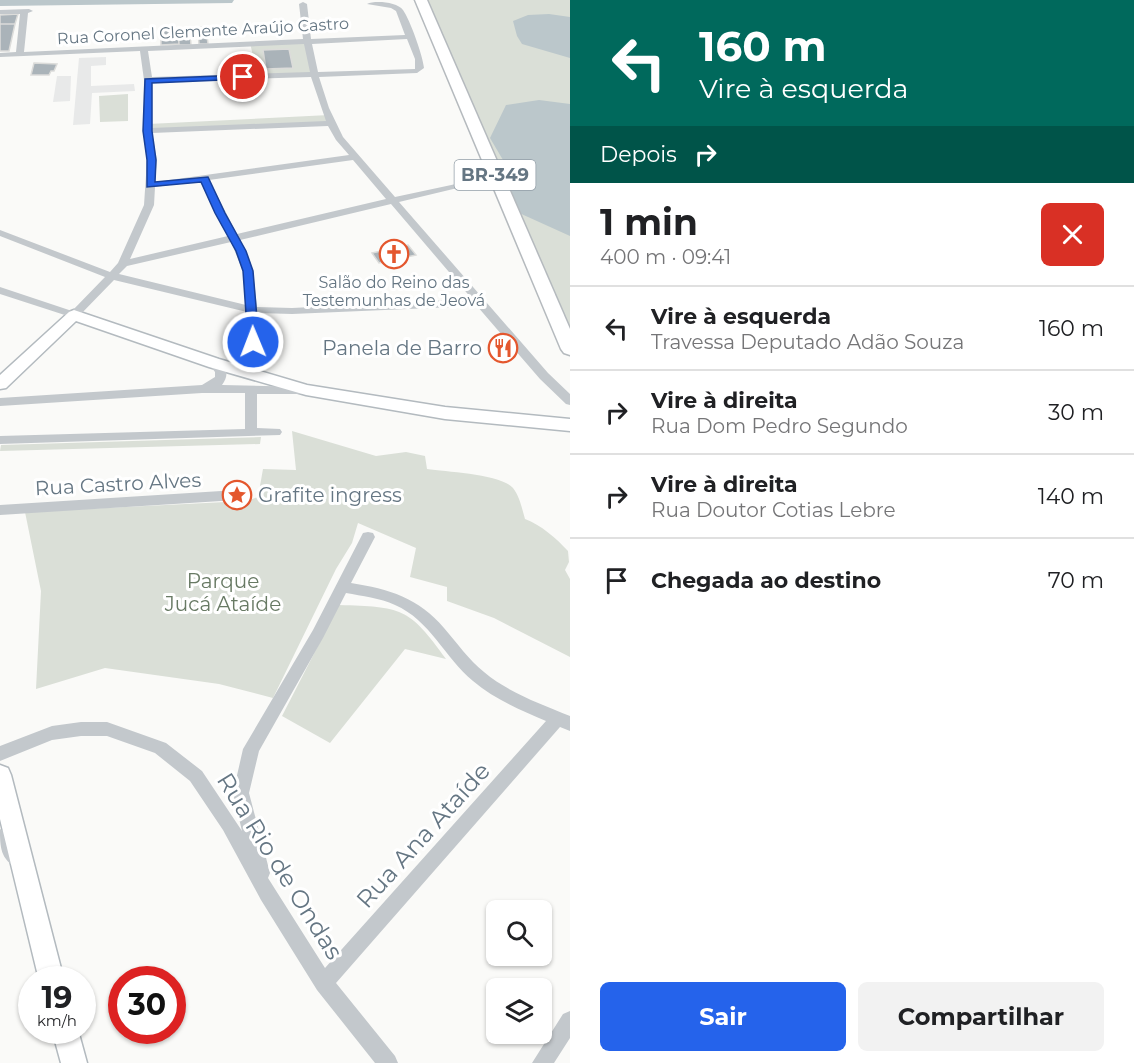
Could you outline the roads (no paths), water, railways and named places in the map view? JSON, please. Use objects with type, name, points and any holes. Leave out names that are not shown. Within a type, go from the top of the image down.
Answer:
[{"type":"main road","name":"BR-349","points":[[421,0],[570,349]]},
{"type":"street","points":[[303,4],[306,40],[315,74],[330,119],[354,157],[544,376],[570,401]]},
{"type":"street","points":[[148,81],[417,71],[420,68],[419,59],[396,8],[371,4]]},
{"type":"street","points":[[0,12],[27,11],[20,54]]},
{"type":"street","name":"Rua Coronel Clemente Araújo Castro","points":[[0,55],[408,37]]},
{"type":"street","points":[[2,379],[74,315],[123,264],[148,205],[151,185],[152,160],[147,127],[148,81],[144,48]]},
{"type":"street","points":[[147,127],[330,119]]},
{"type":"street","points":[[151,185],[354,157]]},
{"type":"street","points":[[204,179],[248,271],[252,310],[251,433]]},
{"type":"street","points":[[123,264],[467,183]]},
{"type":"street","points":[[0,233],[112,276],[252,310],[292,311],[482,302]]},
{"type":"street","points":[[0,290],[214,363],[252,381],[445,413],[570,425]]},
{"type":"street","points":[[202,389],[217,383],[221,378],[221,371],[214,363]]},
{"type":"street","points":[[0,402],[202,389],[252,381]]},
{"type":"street","points":[[0,440],[276,432]]},
{"type":"street","name":"Rua Castro Alves","points":[[0,510],[237,495]]},
{"type":"street","points":[[267,894],[241,793],[251,748],[318,634],[368,537]]},
{"type":"street","points":[[342,587],[381,595],[411,606],[433,626],[478,677],[564,721]]},
{"type":"street","name":"Rua Ana Ataíde","points":[[324,983],[564,721]]},
{"type":"street","name":"Rua Rio de Ondas","points":[[0,754],[30,740],[81,729],[107,729],[160,748],[196,776],[229,824],[267,894],[324,983],[388,1063]]},
{"type":"street","points":[[0,775],[48,966]]},
{"type":"street","points":[[0,837],[21,863]]},
{"type":"street","points":[[542,1063],[570,1021]]},
{"type":"street","points":[[69,1044],[74,1063]]},
{"type":"place","name":"Salão do Reino das Testemunhas de Jeová","points":[[394,254]]},
{"type":"place","name":"Panela de Barro","points":[[503,348]]},
{"type":"place","name":"Grafite ingress","points":[[237,495]]},
{"type":"park label","name":"Parque Jucá Ataíde","points":[[223,592]]}]
